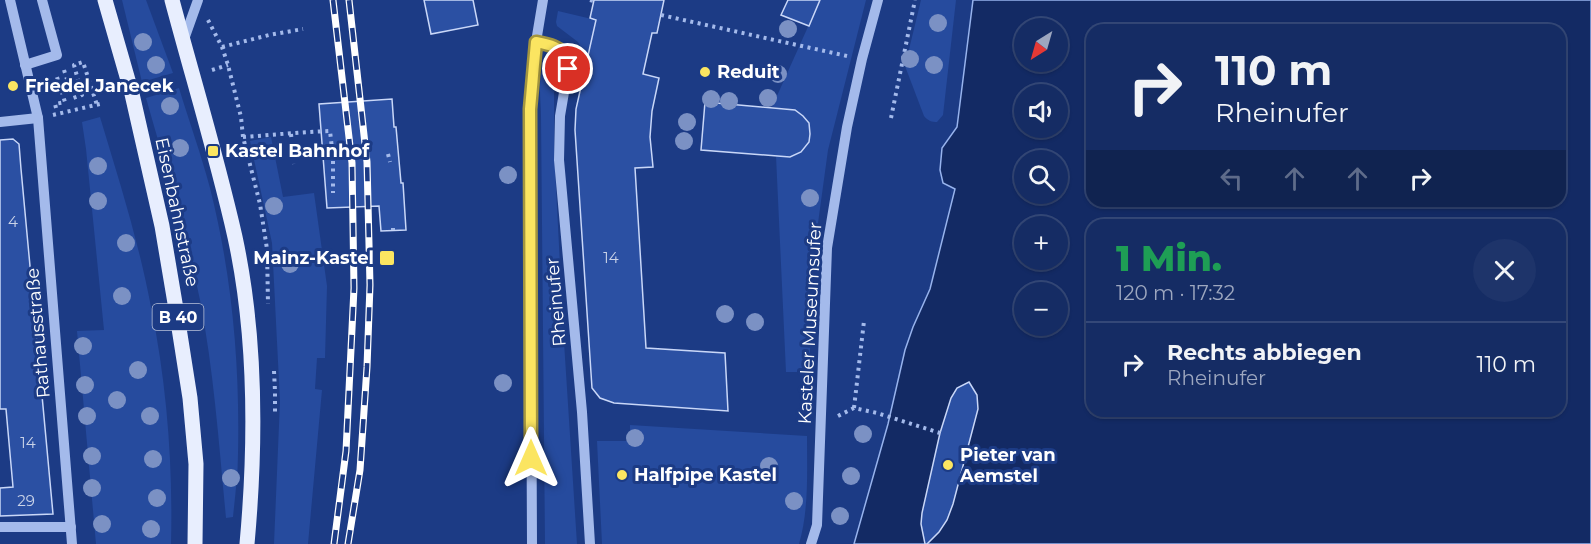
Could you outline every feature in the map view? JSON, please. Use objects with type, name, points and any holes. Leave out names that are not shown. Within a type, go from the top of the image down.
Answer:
[{"type":"main road","name":"Eisenbahnstraße","points":[[105,0],[132,94],[162,226],[176,309],[190,398],[196,464],[195,544]]},
{"type":"main road","points":[[172,0],[235,238],[247,310],[251,373],[252,454],[247,544]]},
{"type":"street","name":"Rathausstraße","points":[[10,0],[38,118],[72,544]]},
{"type":"street","points":[[25,64],[57,55],[42,0]]},
{"type":"street","points":[[183,42],[198,0]]},
{"type":"street","name":"Rheinufer","points":[[532,544],[530,109],[536,42],[543,0]]},
{"type":"street","name":"Kasteler Museumsufer","points":[[811,544],[817,525],[827,248],[847,127],[878,0]]},
{"type":"street","name":"Rheinufer","points":[[536,42],[548,44],[560,50],[567,58],[568,69],[560,116],[559,160],[582,412],[590,544]]},
{"type":"street","points":[[0,122],[38,118]]},
{"type":"street","points":[[0,527],[71,527]]},
{"type":"path","points":[[891,118],[915,0]]},
{"type":"path","points":[[661,15],[862,59]]},
{"type":"path","points":[[222,47],[303,29]]},
{"type":"path","points":[[55,104],[64,102],[56,71],[64,68],[74,98],[82,95],[74,64],[83,62],[97,105]]},
{"type":"path","points":[[212,70],[228,65]]},
{"type":"path","points":[[144,91],[176,81]]},
{"type":"path","points":[[62,113],[104,103]]},
{"type":"path","points":[[243,137],[330,131],[333,193]]},
{"type":"path","points":[[291,134],[294,164]]},
{"type":"path","points":[[388,154],[390,162]]},
{"type":"path","points":[[307,157],[333,157]]},
{"type":"path","points":[[854,408],[864,321]]},
{"type":"path","points":[[820,425],[854,408],[940,433]]},
{"type":"shaded area","points":[[122,0],[146,0],[173,73],[142,82]]},
{"type":"shaded area","points":[[820,0],[866,0],[828,150],[815,245],[809,372],[786,372],[776,156],[790,157],[801,151],[809,140],[810,133],[809,126],[802,115],[792,110],[772,107]]},
{"type":"shaded area","points":[[921,0],[956,0],[943,115],[937,122],[930,121],[924,116],[905,66]]},
{"type":"shaded area","points":[[973,0],[1591,0],[1591,544],[854,544],[888,424],[905,350],[930,289],[955,189],[943,183],[940,170],[942,148],[957,127]]},
{"type":"shaded area","points":[[558,11],[596,20],[587,58],[578,42],[557,26]]},
{"type":"shaded area","points":[[551,61],[557,67],[554,92],[554,149],[577,544],[545,544],[540,90],[545,63]]},
{"type":"shaded area","points":[[179,88],[203,163],[218,221],[233,320],[238,387],[238,462],[233,517],[226,518],[213,381],[200,300],[182,224],[146,98]]},
{"type":"shaded area","points":[[100,117],[135,235],[157,336],[168,425],[171,544],[96,544],[77,331],[104,330],[82,122]]},
{"type":"shaded area","points":[[271,137],[283,197],[314,193],[327,286],[325,358],[317,358],[315,389],[322,390],[308,544],[274,544],[280,401],[272,243],[250,141]]},
{"type":"shaded area","points":[[630,425],[807,436],[806,504],[799,544],[602,544],[597,441],[630,441]]},
{"type":"building","points":[[424,0],[473,0],[478,25],[431,34]]},
{"type":"building","points":[[594,0],[664,0],[657,33],[652,33],[643,74],[659,78],[652,111],[650,137],[653,167],[635,168],[646,348],[725,353],[728,411],[614,403],[600,398],[592,388],[575,130],[576,109],[596,20],[590,18]]},
{"type":"building","points":[[788,0],[820,0],[809,26],[781,15]]},
{"type":"building","points":[[392,99],[401,183],[403,183],[406,230],[381,231],[379,206],[327,208],[319,104]]},
{"type":"building","points":[[705,102],[795,110],[809,123],[809,142],[801,152],[790,157],[701,150]]},
{"type":"building","points":[[13,139],[19,144],[53,514],[0,516],[0,488],[13,487],[6,409],[0,409],[0,140]]},
{"type":"building","name":"Pieter van Aemstel","points":[[969,382],[977,395],[978,409],[953,504],[939,532],[925,544],[921,524],[922,513],[940,433],[951,398],[957,388]]},
{"type":"railway","points":[[333,0],[352,163],[354,288],[346,451],[334,544]]},
{"type":"railway","points":[[348,544],[360,470],[370,285],[367,162],[349,0]]},
{"type":"place","name":"Reduit","points":[[705,72]]},
{"type":"place","name":"Friedel Janecek","points":[[13,86]]},
{"type":"place","name":"Kastel Bahnhof","points":[[213,151]]},
{"type":"place","name":"Mainz-Kastel","points":[[387,258]]},
{"type":"place","name":"Pieter van Aemstel","points":[[948,465]]},
{"type":"place","name":"Halfpipe Kastel","points":[[622,475]]},
{"type":"route","points":[[531,458],[530,109],[536,42],[548,44],[560,50],[567,58],[568,69]]}]
